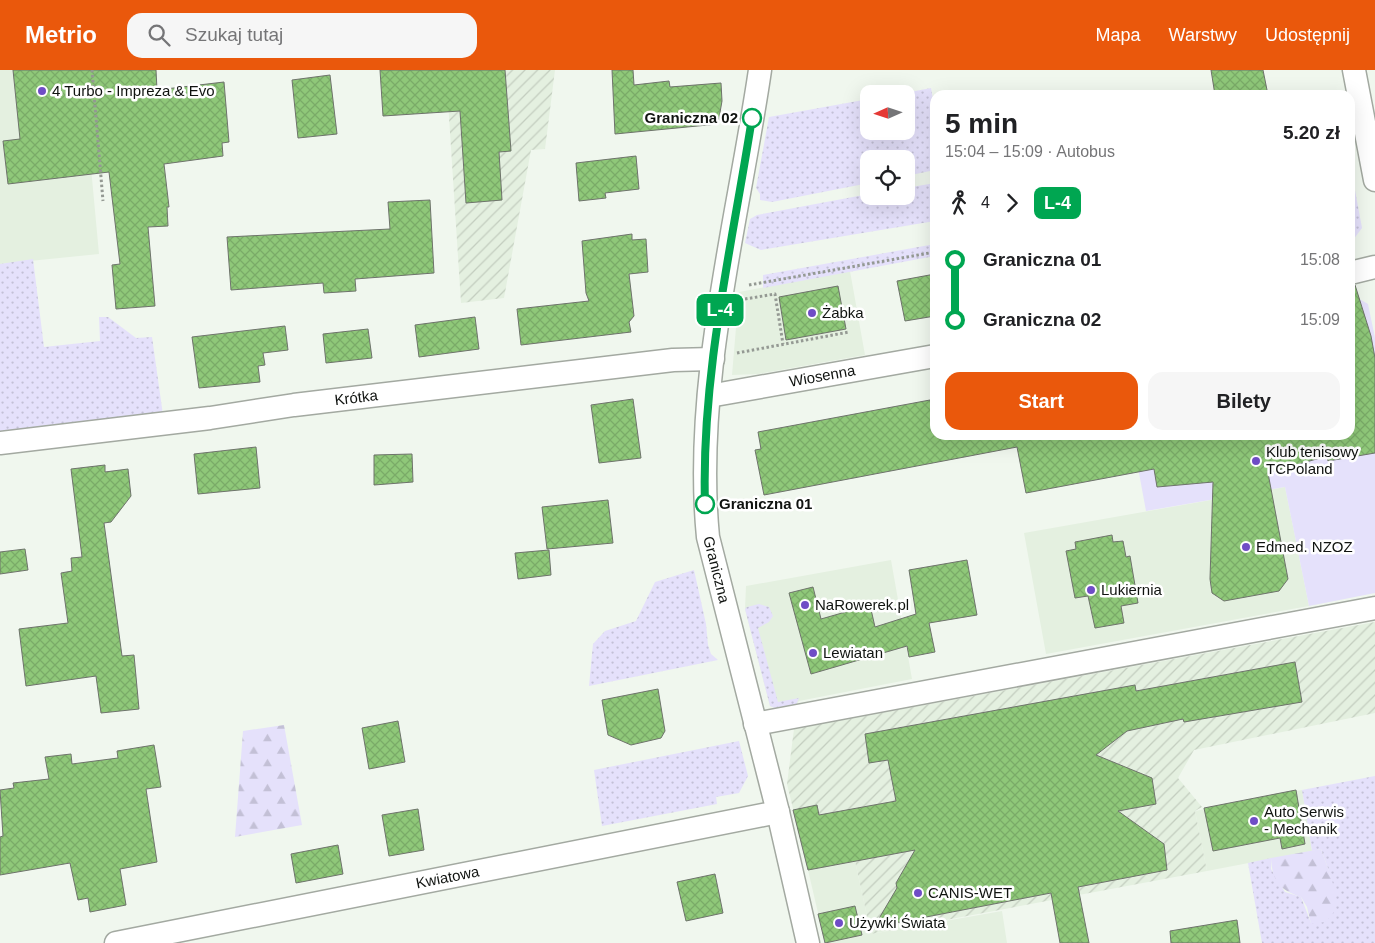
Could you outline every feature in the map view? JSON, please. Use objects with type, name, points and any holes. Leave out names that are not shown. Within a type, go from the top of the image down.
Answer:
[{"type":"street","name":"Graniczna","points":[[760,70],[721,357],[709,396],[704,464],[708,537],[778,812],[808,943]]},
{"type":"street","points":[[1362,78],[1375,180]]},
{"type":"street","points":[[1355,272],[1375,268]]},
{"type":"street","name":"Krótka","points":[[0,443],[210,418],[294,405],[663,361],[721,357]]},
{"type":"street","name":"Wiosenna","points":[[709,396],[930,357]]},
{"type":"street","points":[[755,724],[1375,608]]},
{"type":"street","name":"Kwiatowa","points":[[116,943],[778,812]]},
{"type":"path","points":[[92,70],[103,201]]},
{"type":"path","points":[[784,344],[774,294],[744,299],[742,290],[748,285],[930,253]]},
{"type":"path","points":[[721,357],[850,332]]},
{"type":"shaded area","points":[[0,70],[82,70],[99,254],[0,264]]},
{"type":"shaded area","points":[[446,70],[555,70],[545,149],[531,150],[504,298],[461,303]]},
{"type":"shaded area","points":[[850,271],[865,355],[758,374],[732,375],[739,292]]},
{"type":"shaded area","points":[[1285,487],[1309,606],[1046,654],[1024,533]]},
{"type":"shaded area","points":[[891,560],[912,679],[799,701],[796,705],[775,708],[770,706],[745,609],[746,586]]},
{"type":"shaded area","points":[[1375,622],[1375,713],[1194,750],[1178,778],[1202,807],[1195,811],[1207,871],[871,934],[855,861],[808,870],[787,784],[794,729]]},
{"type":"shaded area","name":"Auto Serwis - Mechanik","points":[[1302,790],[1312,851],[1207,871],[1195,811]]},
{"type":"shaded area","points":[[855,861],[871,934],[1002,911],[1007,943],[825,943],[808,870]]},
{"type":"green space","points":[[931,88],[930,171],[915,174],[915,150],[860,150],[860,185],[772,202],[760,200],[760,194],[756,188],[769,117],[860,101],[860,140],[915,140],[915,91]]},
{"type":"green space","points":[[930,184],[930,222],[761,250],[745,243],[750,219],[757,215],[860,196],[860,205],[915,205],[915,186]]},
{"type":"green space","points":[[1355,190],[1362,228],[1355,237]]},
{"type":"green space","points":[[930,245],[930,257],[763,288],[763,275]]},
{"type":"green space","points":[[33,259],[44,347],[100,341],[99,317],[108,317],[136,338],[152,337],[163,415],[0,434],[0,264]]},
{"type":"green space","name":"Klub tenisowy TCPoland","points":[[1356,297],[1368,304],[1375,338],[1375,593],[1309,606],[1285,487],[1146,511],[1133,440],[1355,440]]},
{"type":"green space","points":[[694,570],[706,624],[708,645],[711,654],[718,660],[589,686],[593,644],[605,631],[636,621],[655,582]]},
{"type":"green space","points":[[759,604],[769,607],[773,616],[769,622],[758,628],[778,702],[799,698],[796,705],[775,708],[770,706],[745,609]]},
{"type":"green space","points":[[284,725],[302,825],[235,837],[243,731]]},
{"type":"green space","points":[[739,741],[748,776],[739,793],[716,797],[717,804],[602,826],[594,770]]},
{"type":"green space","points":[[1375,776],[1375,943],[1262,943],[1248,863],[1271,858],[1271,869],[1285,892],[1301,897],[1311,923],[1334,911],[1333,887],[1321,849],[1312,851],[1302,790]]},
{"type":"green space","points":[[1321,849],[1332,880],[1336,904],[1334,912],[1325,922],[1311,924],[1307,907],[1301,897],[1278,884],[1273,873],[1271,858]]},
{"type":"building","points":[[13,70],[156,70],[157,90],[224,82],[229,142],[222,143],[223,156],[164,164],[169,207],[167,207],[168,226],[148,227],[155,306],[116,309],[112,265],[120,264],[109,172],[8,184],[3,141],[20,139]]},
{"type":"building","points":[[380,70],[505,70],[511,151],[499,152],[502,200],[466,203],[460,111],[383,116]]},
{"type":"building","points":[[612,70],[633,70],[634,85],[669,81],[670,87],[721,83],[722,101],[718,124],[615,134]]},
{"type":"building","points":[[1211,70],[1263,70],[1267,90],[1214,90]]},
{"type":"building","points":[[330,75],[337,134],[298,138],[292,80]]},
{"type":"building","points":[[636,156],[639,189],[605,193],[606,198],[579,201],[576,163]]},
{"type":"building","points":[[430,200],[434,273],[355,279],[356,291],[324,293],[323,283],[231,290],[227,237],[390,229],[388,202]]},
{"type":"building","points":[[632,234],[632,240],[646,239],[648,272],[629,274],[634,316],[629,322],[631,332],[521,345],[517,309],[589,301],[586,293],[582,241]]},
{"type":"building","points":[[930,275],[930,317],[905,321],[897,281]]},
{"type":"building","points":[[1355,285],[1371,336],[1375,358],[1375,453],[1328,461],[1327,456],[1268,473],[1288,579],[1279,591],[1224,601],[1212,593],[1210,579],[1213,482],[1157,487],[1154,469],[1026,493],[1017,447],[764,495],[755,450],[761,449],[758,432],[930,400],[930,440],[1355,440]]},
{"type":"building","name":"Żabka","points":[[838,286],[846,329],[786,340],[779,297]]},
{"type":"building","points":[[475,317],[479,349],[419,357],[415,325]]},
{"type":"building","points":[[285,326],[288,350],[263,353],[265,365],[258,366],[260,382],[199,388],[192,337]]},
{"type":"building","points":[[368,329],[372,358],[326,363],[323,334]]},
{"type":"building","points":[[633,399],[641,458],[599,463],[591,405]]},
{"type":"building","points":[[256,447],[260,488],[198,494],[194,454]]},
{"type":"building","points":[[412,454],[413,482],[374,485],[374,455]]},
{"type":"building","points":[[105,465],[105,472],[128,469],[131,496],[111,522],[104,523],[122,656],[134,655],[139,709],[101,713],[96,676],[26,686],[19,629],[68,623],[61,573],[72,571],[71,558],[82,557],[71,469]]},
{"type":"building","points":[[608,500],[613,543],[547,549],[542,507]]},
{"type":"building","points":[[1112,535],[1113,542],[1123,541],[1126,557],[1130,556],[1138,603],[1121,606],[1124,623],[1095,628],[1088,596],[1075,598],[1066,551],[1076,549],[1075,542]]},
{"type":"building","points":[[25,549],[28,570],[0,574],[0,552]]},
{"type":"building","points":[[549,550],[551,575],[518,579],[515,553]]},
{"type":"building","points":[[967,560],[977,615],[929,623],[935,652],[909,657],[907,646],[811,674],[789,593],[813,587],[821,619],[870,605],[875,627],[916,614],[909,570]]},
{"type":"building","points":[[1295,662],[1302,702],[1184,722],[1183,719],[1127,731],[1096,755],[1152,778],[1156,804],[1118,811],[1164,844],[1167,870],[1078,887],[1089,943],[1060,943],[1051,893],[874,927],[897,888],[896,883],[915,850],[808,870],[793,810],[817,805],[819,815],[896,801],[888,760],[869,763],[865,734],[1135,685],[1136,691]]},
{"type":"building","points":[[658,689],[665,731],[661,738],[631,745],[608,735],[602,700]]},
{"type":"building","points":[[398,721],[405,762],[369,769],[362,728]]},
{"type":"building","points":[[154,745],[161,787],[146,789],[157,862],[120,869],[126,905],[90,912],[88,898],[78,900],[70,863],[0,875],[0,837],[3,836],[0,790],[14,788],[13,783],[49,779],[45,757],[71,754],[72,764],[118,758],[117,751]]},
{"type":"building","name":"Auto Serwis - Mechanik","points":[[1296,790],[1305,844],[1282,849],[1280,838],[1213,851],[1204,808]]},
{"type":"building","points":[[418,809],[424,850],[389,856],[382,815]]},
{"type":"building","points":[[338,845],[343,874],[296,883],[291,854]]},
{"type":"building","points":[[715,874],[723,913],[686,921],[677,882]]},
{"type":"building","name":"Używki Świata","points":[[855,906],[862,935],[825,943],[818,914]]},
{"type":"building","points":[[1237,920],[1240,943],[1171,943],[1170,931]]},
{"type":"bus line","name":"L-4","points":[[705,504],[704,440],[711,378],[752,118]]},
{"type":"place","name":"4 Turbo - Impreza & Evo","points":[[42,91]]},
{"type":"place","name":"Graniczna 02","points":[[752,118]]},
{"type":"place","name":"Żabka","points":[[812,313]]},
{"type":"place","name":"Klub tenisowy TCPoland","points":[[1256,461]]},
{"type":"place","name":"Graniczna 01","points":[[705,504]]},
{"type":"place","name":"Edmed. NZOZ","points":[[1246,547]]},
{"type":"place","name":"Lukiernia","points":[[1091,590]]},
{"type":"place","name":"NaRowerek.pl","points":[[805,605]]},
{"type":"place","name":"Lewiatan","points":[[813,653]]},
{"type":"place","name":"Auto Serwis - Mechanik","points":[[1254,821]]},
{"type":"place","name":"CANIS-WET","points":[[918,893]]},
{"type":"place","name":"Używki Świata","points":[[839,923]]}]
